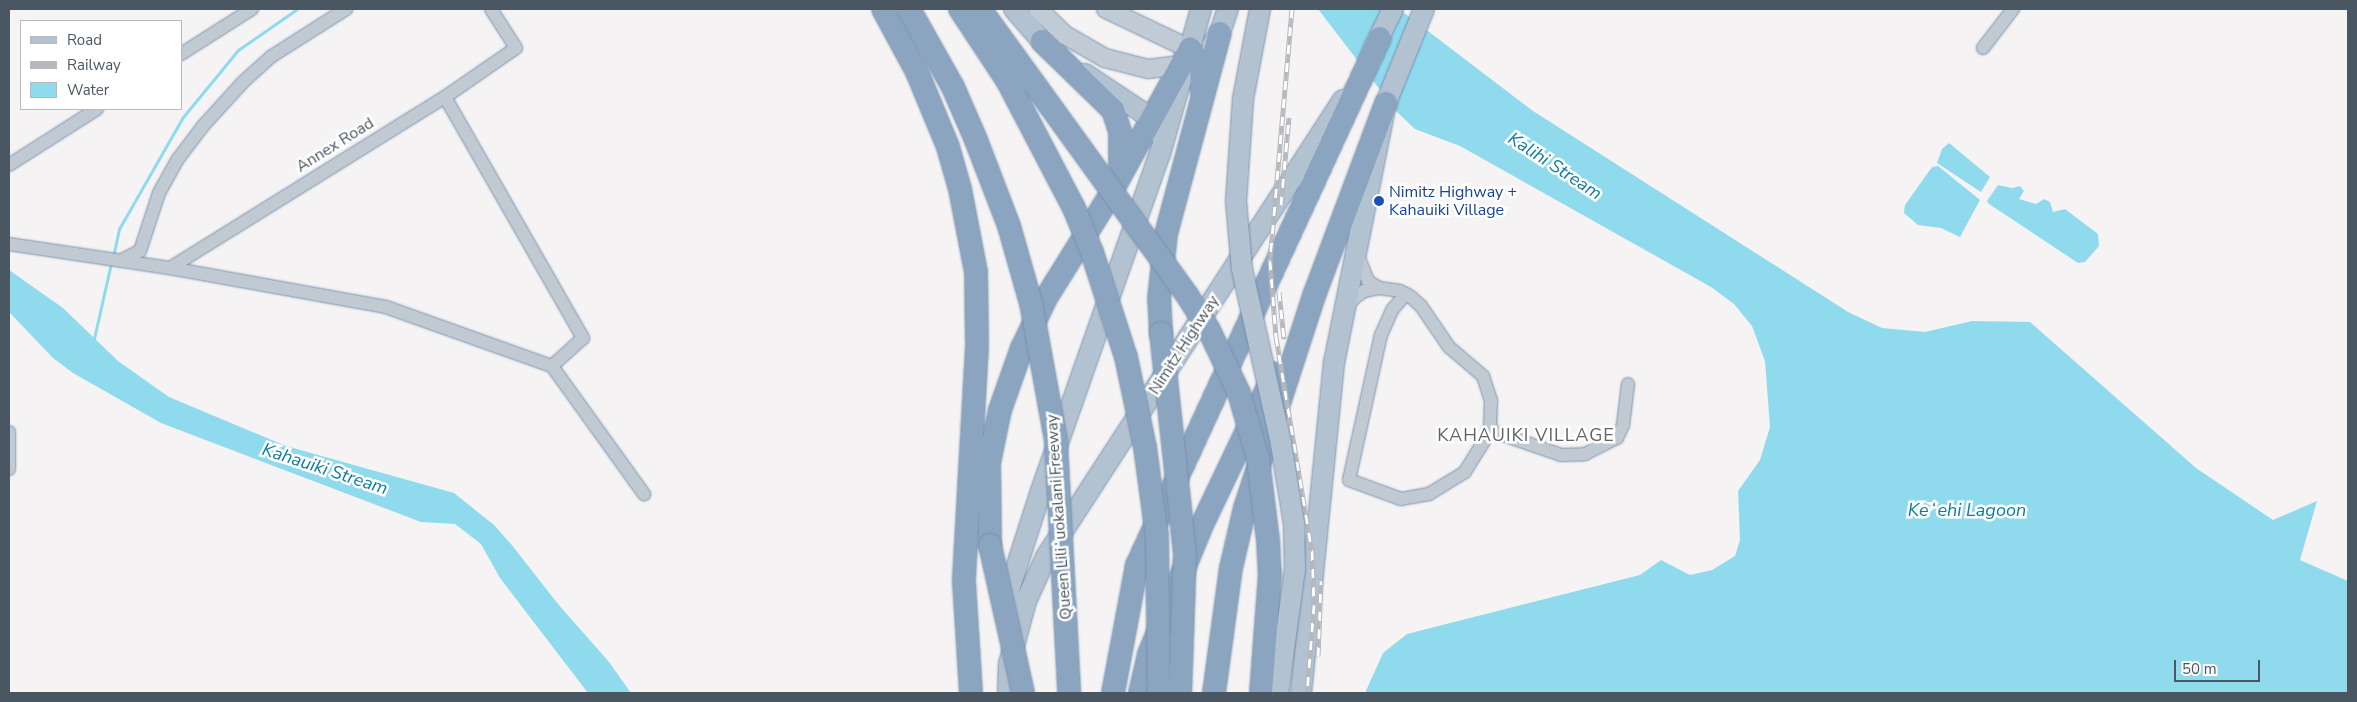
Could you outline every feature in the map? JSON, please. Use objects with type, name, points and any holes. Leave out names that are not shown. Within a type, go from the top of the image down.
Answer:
[{"type":"highway","points":[[883,9],[933,108],[960,189],[976,272],[978,310],[964,582],[971,693]]},
{"type":"highway","name":"Queen Liliʻuokalani Freeway","points":[[909,9],[953,87],[976,140],[1006,218],[1031,304],[1056,441],[1069,693]]},
{"type":"highway","points":[[960,9],[1003,73],[1066,191],[1092,252],[1126,357],[1145,446],[1157,536],[1159,693]]},
{"type":"highway","points":[[980,9],[1187,295],[1209,330],[1239,393],[1258,459],[1268,540],[1270,573],[1261,693]]},
{"type":"highway","points":[[1180,693],[1185,545],[1159,299],[1166,234],[1202,94],[1220,33]]},
{"type":"highway","points":[[1113,693],[1127,601],[1137,565],[1262,300],[1354,87],[1380,38]]},
{"type":"highway","points":[[1042,41],[1113,110],[1120,132],[1120,172]]},
{"type":"highway","points":[[1023,693],[990,545],[989,463],[1010,377],[1046,298],[1106,202],[1120,172],[1189,58],[1203,76],[1202,94]]},
{"type":"highway","points":[[1214,693],[1231,568],[1245,508],[1315,293],[1386,103]]},
{"type":"highway","points":[[1140,693],[1149,654],[1201,527],[1315,293]]},
{"type":"main road","points":[[1014,9],[1042,41],[1151,119],[1160,139],[1160,154]]},
{"type":"main road","points":[[1038,9],[1065,35],[1105,58],[1148,69],[1189,58],[1220,33],[1228,9]]},
{"type":"main road","points":[[1106,9],[1189,58]]},
{"type":"main road","points":[[995,693],[1009,590],[1160,154],[1189,58],[1201,9]]},
{"type":"main road","points":[[1260,9],[1243,99],[1236,201],[1242,268],[1283,454],[1294,524],[1294,569],[1290,616],[1278,693]]},
{"type":"main road","points":[[1380,38],[1393,9]]},
{"type":"main road","points":[[1301,693],[1334,363],[1386,103],[1424,9]]},
{"type":"main road","name":"Nimitz Highway","points":[[1008,693],[1008,664],[1026,601],[1046,557],[1097,476],[1354,87]]},
{"type":"street","points":[[182,53],[252,9]]},
{"type":"street","points":[[120,260],[140,251],[158,193],[178,159],[203,126],[243,82],[272,56],[346,9]]},
{"type":"street","name":"Annex Road","points":[[170,268],[445,97],[516,48],[491,9]]},
{"type":"street","points":[[1983,48],[2013,9]]},
{"type":"street","points":[[445,97],[583,338],[552,366]]},
{"type":"street","points":[[9,165],[95,110]]},
{"type":"street","points":[[9,244],[170,268],[386,307],[552,366],[644,494]]},
{"type":"street","points":[[1357,253],[1368,281],[1379,288],[1406,294],[1420,306],[1449,347],[1483,376],[1491,400],[1489,430],[1474,462],[1465,472],[1429,494],[1401,499],[1349,480],[1381,335],[1392,310],[1406,294]]},
{"type":"street","points":[[1346,310],[1354,298],[1364,291],[1379,288]]},
{"type":"street","points":[[1489,430],[1561,455],[1585,454],[1617,438],[1623,425],[1628,384]]},
{"type":"street","points":[[9,432],[9,469]]},
{"type":"water","name":"Keʻehi Lagoon","points":[[1318,9],[1399,9],[1533,111],[1848,312],[1882,328],[1925,332],[1972,321],[2030,322],[2196,468],[2273,520],[2317,501],[2300,560],[2348,581],[2348,693],[1365,693],[1383,653],[1407,634],[1640,575],[1661,560],[1690,575],[1712,570],[1735,556],[1740,540],[1738,491],[1760,460],[1770,427],[1765,361],[1752,326],[1734,304],[1711,287],[1460,146],[1415,129],[1397,112]]},
{"type":"water","points":[[1949,143],[1990,177],[1981,192],[1937,163],[1942,149]]},
{"type":"water","points":[[1938,166],[1980,200],[1960,237],[1941,228],[1918,225],[1904,213],[1905,205],[1932,167]]},
{"type":"water","points":[[1998,185],[2012,188],[2020,186],[2024,191],[2019,199],[2036,204],[2044,199],[2050,202],[2053,212],[2065,209],[2098,234],[2099,246],[2085,262],[2078,263],[1989,204],[1987,201]]},
{"type":"water","name":"Kahauiki Stream","points":[[9,270],[63,308],[118,361],[169,397],[286,446],[454,493],[494,525],[511,544],[558,604],[609,662],[631,693],[588,693],[500,578],[481,544],[455,524],[421,522],[161,423],[73,373],[53,358],[9,312]]},
{"type":"waterway","points":[[113,257],[119,229],[183,117],[238,50],[297,9]]},
{"type":"waterway","points":[[93,343],[111,263]]},
{"type":"railway","points":[[1292,9],[1270,261],[1276,337],[1312,551],[1314,605],[1307,693]]},
{"type":"railway","points":[[1281,205],[1289,117]]},
{"type":"railway","points":[[1279,292],[1284,339]]},
{"type":"railway","points":[[1318,656],[1321,581]]},
{"type":"place","name":"Nimitz Highway + Kahauiki Village","points":[[1379,201]]},
{"type":"district","name":"KAHAUIKI VILLAGE","points":[[1526,435]]},
{"type":"water label","name":"Kalihi Stream","points":[[1555,166]]}]
